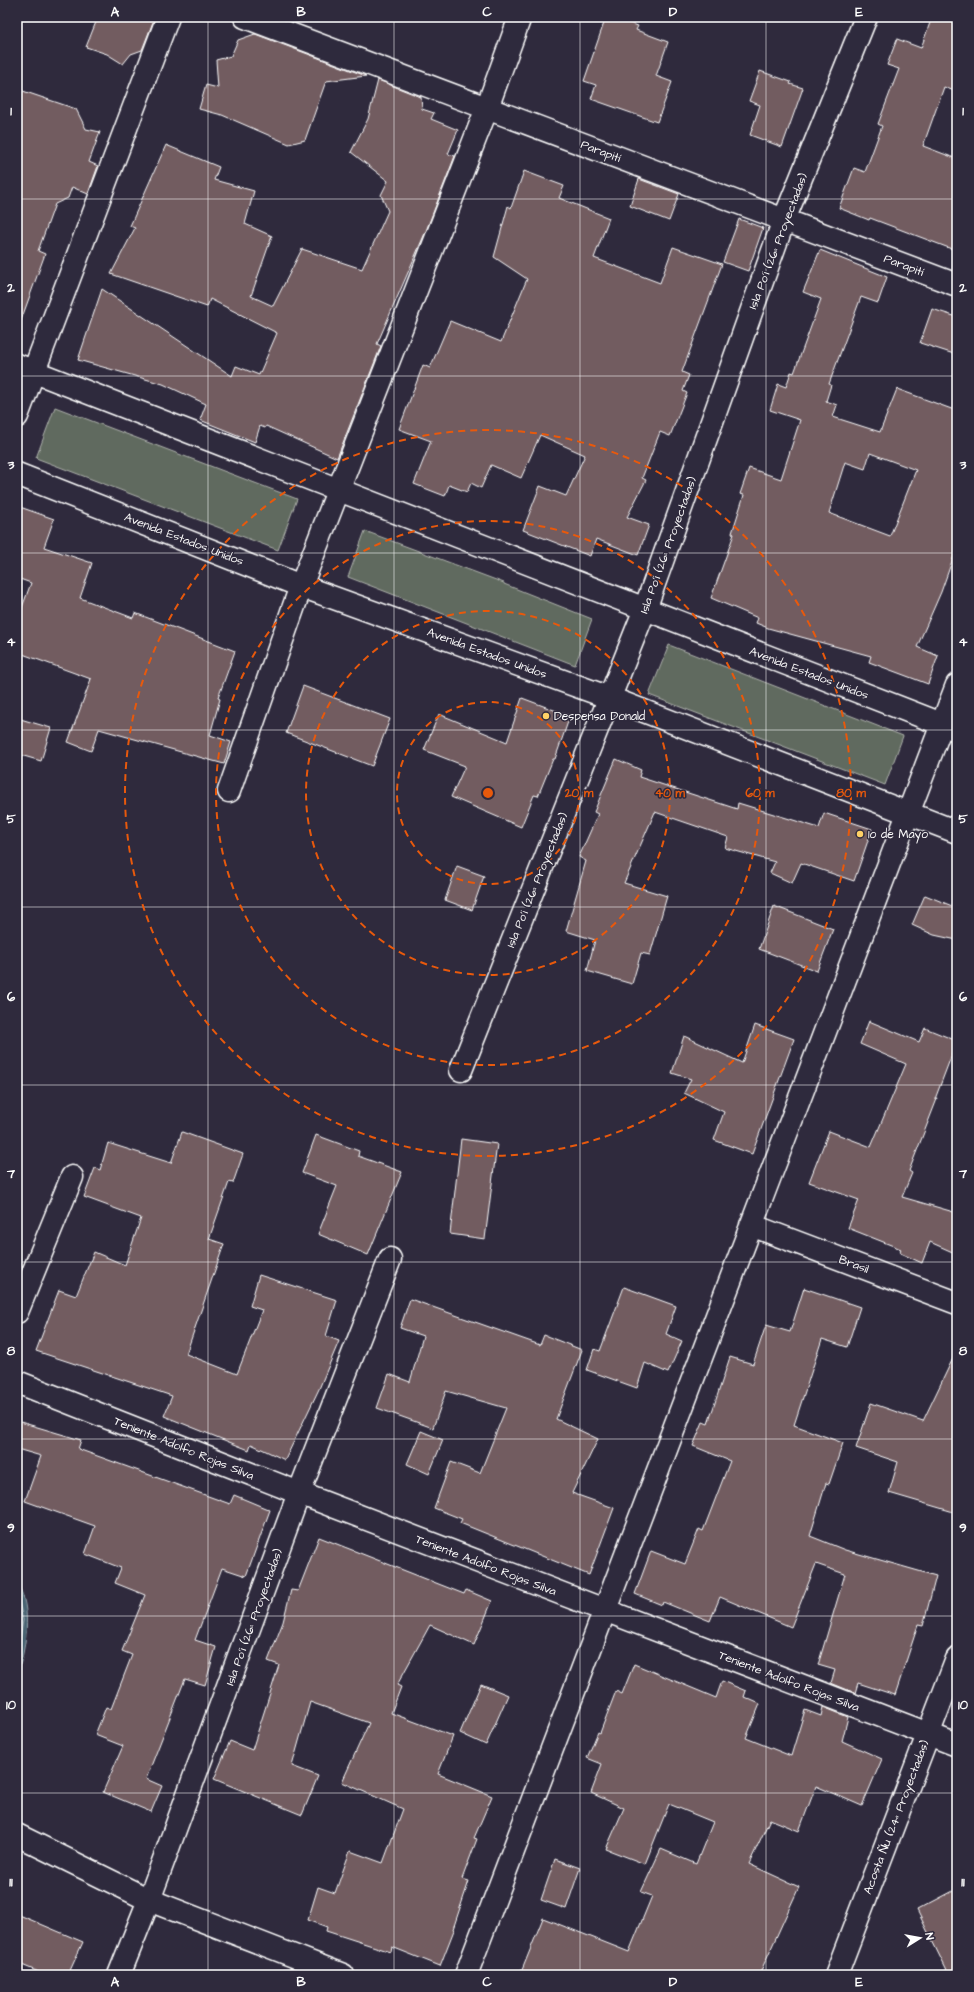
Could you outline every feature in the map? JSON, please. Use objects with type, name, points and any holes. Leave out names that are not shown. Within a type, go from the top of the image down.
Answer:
[{"type":"street","points":[[17,416],[26,368],[168,17]]},
{"type":"street","name":"Parapití","points":[[245,17],[957,285]]},
{"type":"street","points":[[229,791],[301,586],[520,17]]},
{"type":"street","name":"Isla Po'i (26ª Proyectadas)","points":[[461,1070],[645,609],[784,220],[866,17]]},
{"type":"street","name":"Avenida Estados Unidos","points":[[26,368],[950,727]]},
{"type":"street","name":"Avenida Estados Unidos","points":[[17,474],[301,586],[610,698],[909,812],[957,832]]},
{"type":"street","points":[[466,1975],[909,812],[950,727],[957,685]]},
{"type":"street","points":[[17,1312],[72,1177]]},
{"type":"street","name":"Brasil","points":[[751,1225],[957,1303]]},
{"type":"street","name":"Isla Po'i (26ª Proyectadas)","points":[[119,1975],[149,1900],[299,1493],[390,1259]]},
{"type":"street","name":"Teniente Adolfo Rojas Silva","points":[[17,1382],[299,1493],[957,1745]]},
{"type":"street","name":"Acosta Ñu (24ª Proyectadas)","points":[[836,1975],[957,1659]]},
{"type":"street","points":[[17,1835],[149,1900],[343,1975]]},
{"type":"green space","points":[[55,407],[297,499],[278,550],[36,458]]},
{"type":"green space","points":[[365,531],[504,583],[592,619],[575,665],[348,577]]},
{"type":"green space","points":[[669,645],[903,736],[885,785],[649,695]]},
{"type":"water","points":[[17,1583],[25,1604],[26,1629],[23,1653],[17,1675]]},
{"type":"building","points":[[98,17],[155,17],[142,50],[131,54],[123,64],[107,54],[86,47]]},
{"type":"building","points":[[606,17],[613,17],[638,26],[636,30],[668,42],[656,76],[672,82],[657,122],[591,99],[596,85],[584,81]]},
{"type":"building","points":[[932,17],[957,17],[957,92],[944,87],[923,146],[957,159],[957,251],[870,218],[869,220],[839,208],[854,168],[865,172],[882,126],[878,124],[899,69],[887,65],[897,39],[921,48]]},
{"type":"building","points":[[255,34],[366,76],[326,81],[305,140],[289,144],[222,115],[199,109],[206,85],[218,88],[216,60],[231,56],[238,40]]},
{"type":"building","points":[[760,71],[803,88],[782,147],[750,135],[760,105],[749,101]]},
{"type":"building","points":[[378,80],[421,97],[422,109],[434,113],[431,119],[458,130],[448,154],[455,156],[426,231],[377,344],[381,346],[337,458],[266,426],[265,428],[260,426],[255,442],[200,420],[206,404],[163,384],[78,360],[102,289],[232,376],[236,366],[259,375],[277,333],[210,299],[207,307],[111,274],[135,228],[130,226],[166,145],[219,167],[214,180],[254,191],[245,224],[272,236],[251,296],[273,306],[302,249],[362,269],[388,211],[381,195],[388,181],[351,152],[368,119]]},
{"type":"building","points":[[17,89],[76,109],[86,129],[100,132],[89,162],[98,166],[88,194],[72,187],[68,198],[55,204],[38,251],[45,254],[20,323],[17,323]]},
{"type":"building","points":[[524,171],[564,186],[559,198],[609,218],[594,258],[660,283],[673,247],[722,264],[682,372],[689,375],[683,391],[687,393],[670,436],[660,432],[642,478],[646,480],[627,517],[649,525],[638,555],[596,539],[590,556],[523,530],[540,486],[566,496],[585,455],[540,435],[521,478],[491,465],[481,488],[471,483],[467,492],[449,485],[445,496],[414,484],[431,441],[399,429],[423,365],[430,368],[450,321],[501,342],[527,279],[494,257],[508,206],[511,208]]},
{"type":"building","points":[[639,179],[679,194],[669,221],[630,206]]},
{"type":"building","points":[[739,219],[763,228],[748,271],[723,262]]},
{"type":"building","points":[[820,250],[887,277],[878,303],[861,297],[829,384],[831,385],[826,401],[837,405],[833,417],[880,432],[897,389],[957,411],[957,547],[941,592],[917,647],[938,656],[928,684],[869,662],[871,656],[768,628],[756,623],[758,618],[711,598],[734,534],[732,533],[744,495],[740,494],[749,468],[781,479],[800,420],[770,410],[778,384],[786,387],[791,372],[794,373],[821,299],[803,292]],"holes":[[[870,453],[916,470],[890,536],[829,513],[845,462],[865,469]]]},
{"type":"building","points":[[932,309],[957,317],[957,355],[920,343]]},
{"type":"building","points":[[17,506],[54,519],[44,547],[92,563],[80,598],[133,618],[135,613],[235,651],[218,698],[220,699],[210,735],[231,742],[224,764],[99,729],[91,751],[68,742],[91,679],[17,652],[17,621],[31,583],[17,578]]},
{"type":"building","points":[[303,686],[390,719],[372,766],[286,733]]},
{"type":"building","points":[[522,698],[570,716],[555,759],[553,759],[538,796],[534,795],[521,827],[451,797],[465,766],[424,750],[439,714],[507,742]]},
{"type":"building","points":[[17,718],[51,728],[41,761],[17,754]]},
{"type":"building","points":[[616,759],[641,770],[639,777],[737,809],[738,803],[819,828],[824,813],[872,829],[854,881],[801,863],[792,883],[770,873],[775,862],[725,848],[728,837],[655,812],[624,883],[667,896],[650,955],[641,953],[632,984],[587,971],[595,940],[566,931],[586,861],[579,857],[598,814],[594,812]]},
{"type":"building","points":[[457,866],[484,876],[472,910],[445,900]]},
{"type":"building","points":[[925,895],[957,908],[957,940],[934,935],[912,925]]},
{"type":"building","points":[[774,906],[833,929],[817,971],[759,949]]},
{"type":"building","points":[[869,1021],[919,1042],[925,1028],[957,1041],[935,1099],[937,1099],[909,1171],[912,1173],[902,1197],[957,1213],[957,1254],[930,1242],[922,1263],[900,1253],[901,1249],[848,1228],[859,1200],[809,1182],[829,1131],[871,1147],[906,1064],[860,1044]]},
{"type":"building","points":[[755,1025],[794,1039],[752,1154],[714,1140],[724,1112],[684,1093],[691,1079],[672,1073],[684,1036],[742,1063]]},
{"type":"building","points":[[182,1132],[243,1154],[233,1183],[229,1182],[209,1239],[224,1244],[186,1354],[237,1374],[262,1310],[250,1306],[259,1275],[337,1300],[326,1336],[339,1341],[319,1389],[285,1460],[251,1444],[249,1450],[164,1416],[172,1396],[36,1351],[59,1290],[76,1296],[94,1252],[125,1265],[141,1218],[84,1197],[95,1168],[100,1170],[108,1143],[171,1163]]},
{"type":"building","points":[[316,1135],[359,1151],[358,1156],[402,1172],[368,1255],[318,1234],[337,1186],[302,1173]]},
{"type":"building","points":[[461,1139],[497,1144],[485,1239],[450,1234]]},
{"type":"building","points":[[624,1287],[676,1306],[666,1334],[682,1341],[668,1373],[645,1363],[637,1388],[587,1370],[594,1349],[600,1351]]},
{"type":"building","points":[[804,1288],[860,1307],[847,1347],[822,1339],[794,1425],[843,1443],[829,1484],[826,1483],[810,1536],[845,1550],[936,1576],[923,1626],[918,1625],[895,1695],[858,1683],[855,1693],[831,1683],[835,1670],[818,1665],[845,1574],[816,1564],[791,1627],[720,1597],[710,1621],[663,1602],[662,1605],[635,1594],[651,1551],[685,1564],[699,1529],[703,1531],[730,1461],[693,1446],[703,1422],[708,1424],[730,1357],[753,1364],[766,1325],[790,1332]]},
{"type":"building","points":[[410,1299],[540,1345],[544,1335],[582,1350],[556,1419],[598,1439],[572,1493],[614,1508],[589,1575],[460,1523],[462,1519],[434,1508],[451,1462],[480,1473],[506,1408],[446,1391],[433,1428],[377,1408],[389,1374],[410,1382],[423,1336],[400,1328]]},
{"type":"building","points":[[957,1350],[957,1513],[889,1493],[898,1462],[856,1448],[871,1403],[923,1421]]},
{"type":"building","points":[[17,1421],[81,1440],[78,1449],[230,1504],[234,1495],[270,1510],[246,1576],[222,1568],[195,1640],[216,1647],[205,1685],[185,1679],[146,1779],[162,1786],[151,1812],[103,1792],[123,1746],[95,1735],[106,1707],[111,1709],[132,1655],[122,1651],[145,1595],[115,1583],[121,1568],[85,1554],[95,1526],[25,1501],[41,1456],[17,1449]]},
{"type":"building","points":[[421,1431],[443,1440],[429,1474],[407,1464]]},
{"type":"building","points":[[319,1537],[464,1594],[466,1590],[492,1601],[474,1645],[430,1625],[397,1685],[401,1687],[391,1713],[453,1736],[438,1774],[492,1796],[474,1838],[477,1839],[462,1879],[469,1881],[453,1929],[454,1930],[440,1966],[392,1947],[391,1952],[326,1931],[327,1927],[308,1920],[318,1887],[335,1893],[350,1851],[383,1863],[403,1809],[342,1782],[369,1723],[310,1702],[292,1766],[318,1776],[302,1815],[214,1779],[230,1741],[252,1750],[279,1665],[268,1661],[283,1622],[291,1590],[298,1591]]},
{"type":"building","points":[[634,1664],[716,1698],[722,1681],[746,1691],[744,1697],[760,1704],[746,1738],[791,1756],[805,1710],[821,1716],[823,1707],[848,1717],[842,1741],[882,1759],[862,1806],[816,1786],[799,1831],[770,1819],[749,1864],[799,1887],[759,1975],[520,1975],[543,1918],[629,1952],[652,1896],[641,1892],[661,1849],[696,1864],[713,1822],[669,1804],[645,1864],[606,1849],[624,1808],[591,1793],[602,1764],[587,1758],[598,1732],[600,1733],[616,1691],[622,1694]]},
{"type":"building","points":[[481,1684],[508,1695],[486,1745],[460,1733]]},
{"type":"building","points":[[555,1859],[580,1868],[566,1909],[541,1900]]},
{"type":"building","points":[[957,1889],[957,1975],[949,1975],[917,1910]]},
{"type":"building","points":[[17,1914],[83,1942],[68,1975],[46,1975],[17,1963]]},
{"type":"place","name":"Despensa Donald","points":[[546,716]]},
{"type":"place","name":"1o de Mayo","points":[[860,834]]}]
